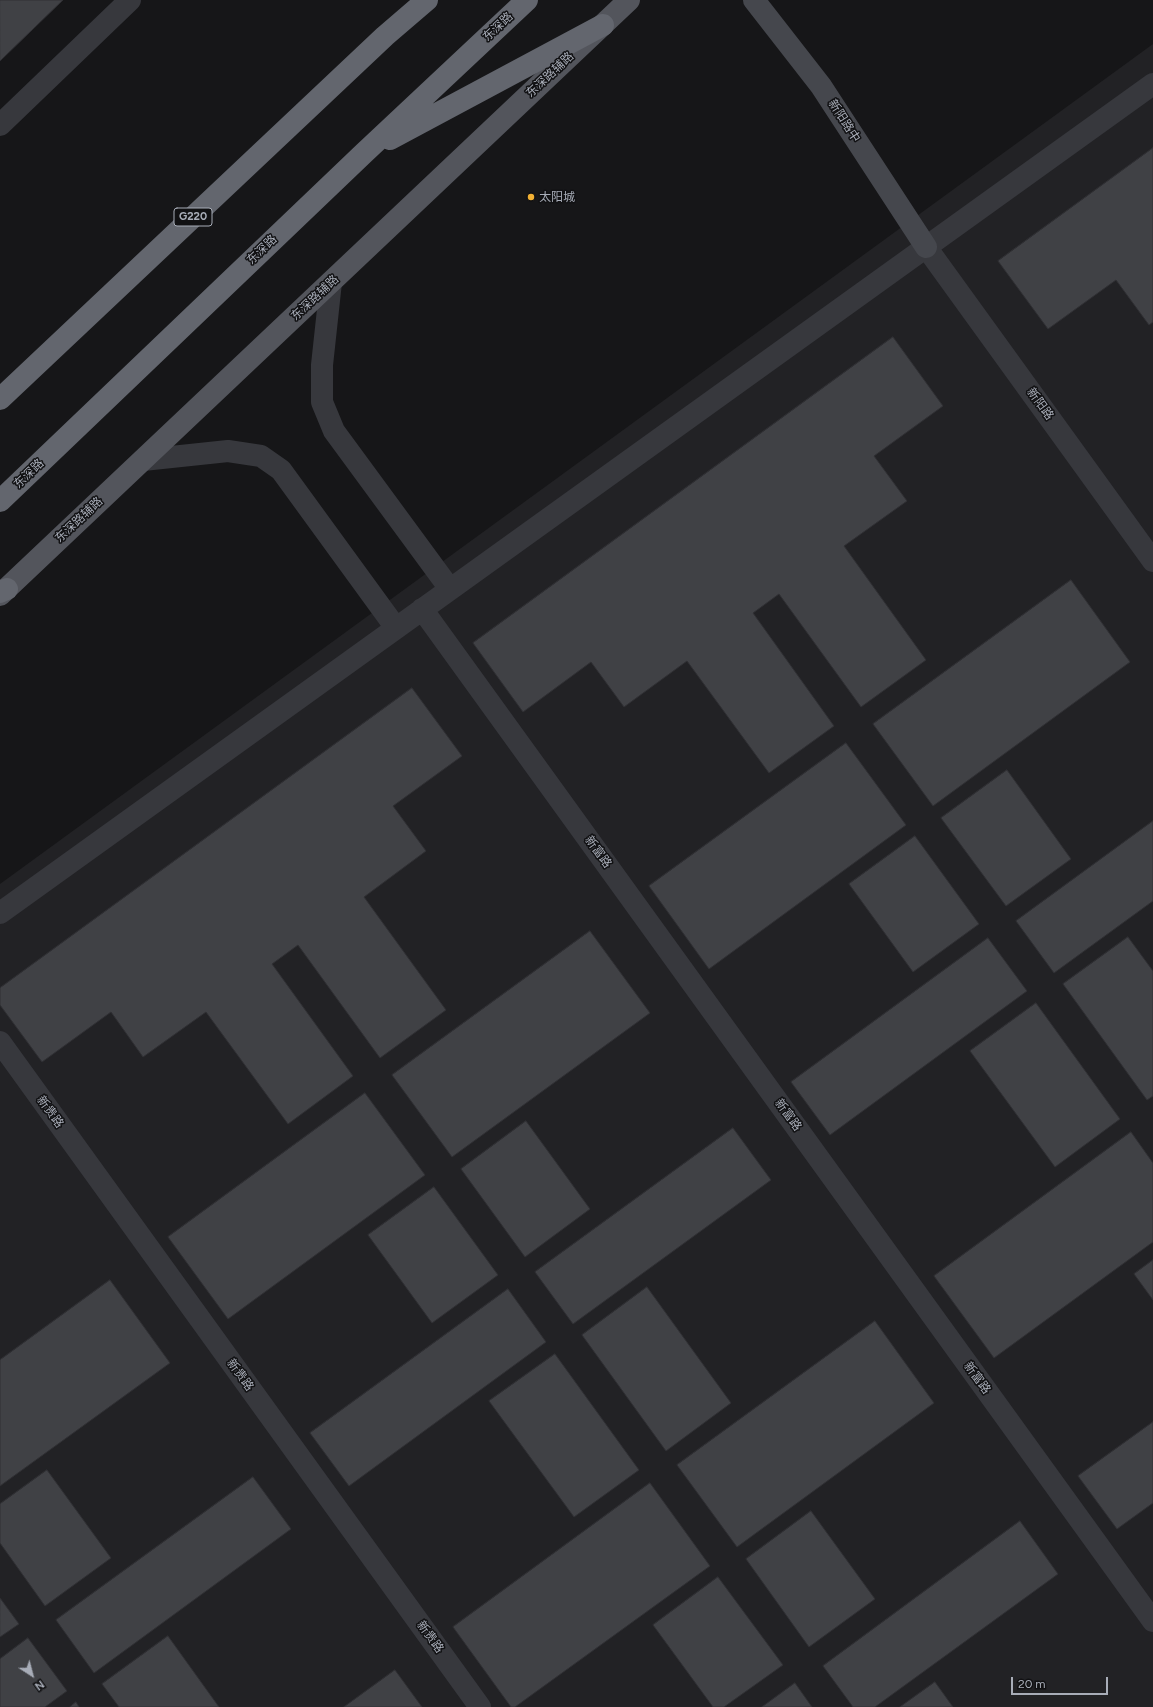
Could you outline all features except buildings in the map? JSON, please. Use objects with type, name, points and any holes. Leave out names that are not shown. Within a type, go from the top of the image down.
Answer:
[{"type":"highway","name":"G220","points":[[0,399],[385,36],[427,0]]},
{"type":"highway","name":"东深路","points":[[0,501],[364,153],[527,0]]},
{"type":"highway","points":[[364,153],[603,25]]},
{"type":"main road","points":[[385,36],[413,0]]},
{"type":"main road","name":"东深路辅路","points":[[2,592],[629,0]]},
{"type":"street","points":[[0,125],[130,0]]},
{"type":"street","name":"新阳路中","points":[[754,0],[821,86],[926,247]]},
{"type":"street","points":[[0,913],[1153,84]]},
{"type":"street","name":"新阳路","points":[[926,247],[1153,561]]},
{"type":"street","points":[[332,282],[322,365],[322,402],[334,431],[450,590]]},
{"type":"street","points":[[142,460],[228,451],[261,456],[281,470],[396,628]]},
{"type":"street","name":"新富路","points":[[422,609],[1153,1621]]},
{"type":"street","name":"新贵路","points":[[0,1042],[480,1707]]},
{"type":"shaded area","points":[[1153,44],[1153,1707],[0,1707],[0,884]]},
{"type":"place","name":"太阳城","points":[[531,197]]}]
